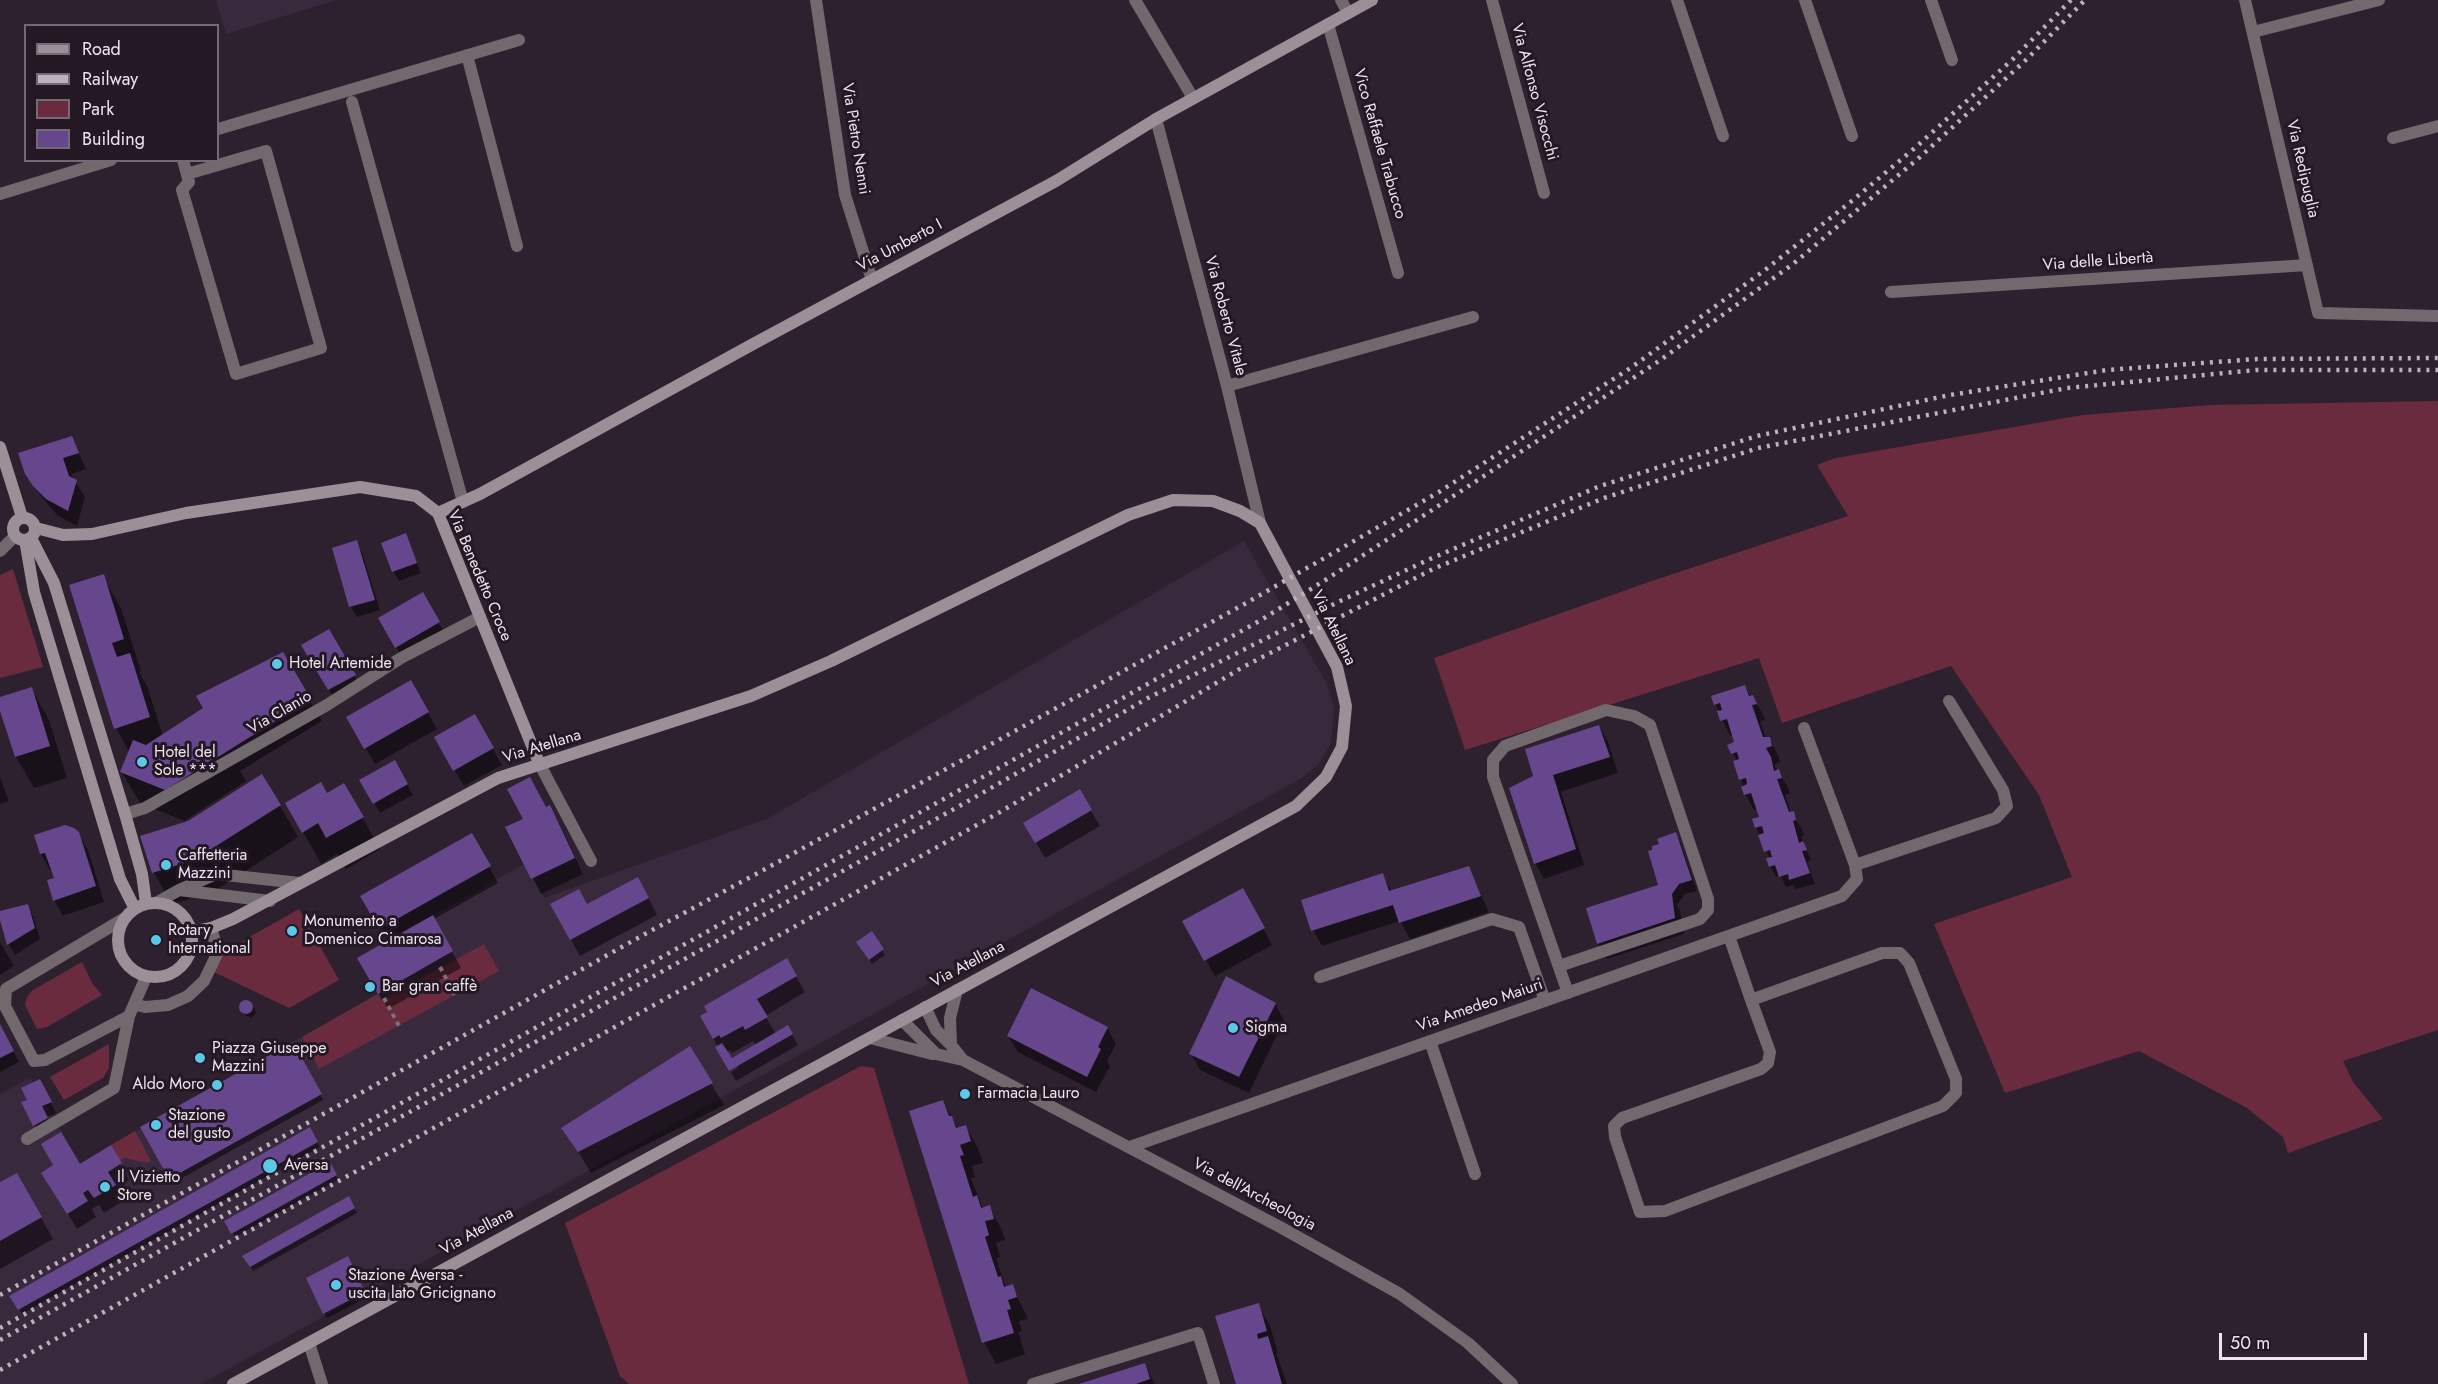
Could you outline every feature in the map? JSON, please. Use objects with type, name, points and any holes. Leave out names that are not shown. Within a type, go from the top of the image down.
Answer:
[{"type":"main road","name":"Via Umberto I","points":[[438,513],[463,502],[1056,181],[1156,119],[1372,0]]},
{"type":"main road","points":[[0,447],[22,517]]},
{"type":"main road","name":"Via Benedetto Croce","points":[[27,535],[92,534],[186,513],[360,487],[416,496],[438,513],[539,764]]},
{"type":"main road","name":"Via Atellana","points":[[191,932],[211,928],[270,900],[498,778],[752,696],[831,661],[1128,515],[1173,500],[1214,501],[1240,511],[1260,523],[1337,667],[1346,706],[1342,747],[1326,777],[1296,806],[233,1384]]},
{"type":"main road","points":[[22,517],[33,521],[27,535],[34,592],[120,879],[146,905],[175,909],[188,923],[191,932],[192,945],[188,957],[181,967],[171,974],[159,977],[146,976],[130,968],[119,953],[117,941],[119,928],[125,918],[146,905]]},
{"type":"main road","points":[[22,517],[13,525],[27,535],[54,583],[125,814],[142,874],[146,905]]},
{"type":"street","name":"Via Pietro Nenni","points":[[816,0],[845,195],[872,280]]},
{"type":"street","points":[[1135,0],[1193,98]]},
{"type":"street","points":[[1341,0],[1348,13]]},
{"type":"street","name":"Via Alfonso Visocchi","points":[[1492,0],[1544,194]]},
{"type":"street","points":[[1677,0],[1723,136]]},
{"type":"street","points":[[1805,0],[1852,136]]},
{"type":"street","points":[[1931,0],[1952,60]]},
{"type":"street","name":"Via Redipuglia","points":[[2245,0],[2318,312],[2438,316]]},
{"type":"street","points":[[2253,32],[2379,0]]},
{"type":"street","name":"Vico Raffaele Trabucco","points":[[1328,24],[1398,273]]},
{"type":"street","points":[[219,129],[519,40]]},
{"type":"street","points":[[467,55],[517,246]]},
{"type":"street","points":[[352,102],[463,502]]},
{"type":"street","name":"Via Roberto Vitale","points":[[1156,119],[1227,386],[1260,523]]},
{"type":"street","points":[[2392,138],[2438,126]]},
{"type":"street","points":[[184,162],[189,182],[183,190],[236,374],[321,348],[266,151],[187,174]]},
{"type":"street","points":[[0,194],[104,162]]},
{"type":"street","name":"Via delle Libertà","points":[[1891,292],[2307,265]]},
{"type":"street","points":[[1227,386],[1473,317]]},
{"type":"street","points":[[0,551],[27,535]]},
{"type":"street","name":"Via Clanio","points":[[125,814],[145,808],[327,705],[401,658],[480,617]]},
{"type":"street","points":[[1804,728],[1855,866],[1996,818],[2007,806],[2002,790],[1949,701]]},
{"type":"street","points":[[1559,966],[1700,919],[1708,910],[1708,899],[1650,725],[1634,716],[1606,710],[1505,746],[1493,760],[1493,777],[1568,993]]},
{"type":"street","name":"Via Benedetto Croce","points":[[539,764],[591,861]]},
{"type":"street","name":"Via Amedeo Maiuri","points":[[1130,1147],[1842,896],[1857,879],[1855,866]]},
{"type":"street","points":[[146,905],[216,874],[300,883]]},
{"type":"street","points":[[179,890],[270,900]]},
{"type":"street","points":[[125,918],[3,990],[5,1006],[34,1061],[45,1060],[131,1010],[168,1005],[188,996],[204,981],[218,952],[211,928]]},
{"type":"street","points":[[1320,977],[1492,919],[1520,927],[1545,1001]]},
{"type":"street","points":[[1729,936],[1751,1000],[1770,1052],[1768,1063],[1761,1069],[1622,1118],[1614,1126],[1615,1137],[1640,1212],[1665,1210],[1899,1123],[1943,1106],[1956,1093],[1956,1079],[1909,963],[1900,953],[1882,952],[1751,1000]]},
{"type":"street","points":[[27,1139],[114,1088],[131,1010],[146,976]]},
{"type":"street","points":[[951,1046],[950,1018],[957,990]]},
{"type":"street","points":[[925,1007],[936,1030],[963,1060]]},
{"type":"street","points":[[902,1020],[936,1054]]},
{"type":"street","points":[[870,1038],[963,1060]]},
{"type":"street","points":[[1430,1041],[1474,1174]]},
{"type":"street","name":"Via dell'Archeologia","points":[[963,1060],[1130,1147],[1400,1294],[1468,1343],[1512,1384]]},
{"type":"street","points":[[1033,1384],[1198,1333],[1214,1384]]},
{"type":"street","points":[[309,1343],[322,1384]]},
{"type":"path","points":[[440,967],[455,994]]},
{"type":"path","points":[[384,998],[399,1026]]},
{"type":"shaded area","points":[[216,0],[336,0],[226,34]]},
{"type":"shaded area","points":[[1244,541],[1327,684],[1334,708],[1331,743],[1318,765],[1300,779],[201,1384],[0,1384],[0,1094],[30,1078],[80,1163],[377,994],[357,958],[526,863],[544,898],[767,819]]},
{"type":"green space","points":[[2438,401],[2438,1030],[2343,1061],[2353,1082],[2383,1119],[2288,1153],[2283,1137],[2247,1108],[2139,1051],[2005,1093],[1934,924],[2072,877],[2039,795],[1951,666],[1782,723],[1759,658],[1465,750],[1434,658],[1649,582],[1848,516],[1817,465],[1836,458],[2083,415],[2211,405]]},
{"type":"green space","points":[[13,569],[43,667],[0,678],[0,575]]},
{"type":"green space","points":[[299,909],[339,980],[289,1008],[214,972],[223,952]]},
{"type":"green space","points":[[484,944],[499,971],[319,1069],[302,1037],[378,994],[381,1000]]},
{"type":"green space","points":[[82,962],[92,983],[102,995],[47,1027],[37,1029],[25,1005],[27,997],[33,990]]},
{"type":"green space","points":[[109,1044],[109,1068],[103,1078],[64,1100],[50,1077]]},
{"type":"green space","points":[[861,1066],[874,1068],[969,1384],[629,1384],[620,1376],[565,1223]]},
{"type":"green space","points":[[135,1131],[151,1161],[147,1163],[125,1158],[120,1161],[111,1145]]},
{"type":"building","points":[[72,436],[79,453],[63,458],[69,476],[77,480],[68,511],[46,499],[33,486],[25,474],[18,453]]},
{"type":"building","points":[[406,533],[417,563],[392,572],[381,543]]},
{"type":"building","points":[[357,540],[375,600],[349,607],[332,548]]},
{"type":"building","points":[[104,574],[124,639],[112,643],[117,657],[130,653],[150,717],[114,729],[69,585]]},
{"type":"building","points":[[423,592],[440,622],[395,648],[378,618]]},
{"type":"building","points":[[329,629],[356,675],[328,690],[301,645]]},
{"type":"building","points":[[283,652],[311,699],[165,790],[120,772],[133,740],[146,745],[203,708],[196,696]]},
{"type":"building","points":[[411,680],[429,712],[364,749],[346,717]]},
{"type":"building","points":[[1745,685],[1749,696],[1753,695],[1757,704],[1752,705],[1763,737],[1770,737],[1772,746],[1766,748],[1774,771],[1779,769],[1782,778],[1777,779],[1789,812],[1794,811],[1796,820],[1793,821],[1799,843],[1803,841],[1807,850],[1802,851],[1810,873],[1789,880],[1788,874],[1779,877],[1775,865],[1769,867],[1766,858],[1772,857],[1770,850],[1764,852],[1758,835],[1764,833],[1762,826],[1755,828],[1752,819],[1759,817],[1751,793],[1744,795],[1741,787],[1747,784],[1746,778],[1739,780],[1733,761],[1739,759],[1737,752],[1731,754],[1727,745],[1734,742],[1727,719],[1720,721],[1717,711],[1722,710],[1720,703],[1714,705],[1711,696]]},
{"type":"building","points":[[32,687],[50,746],[15,757],[0,711],[0,697]]},
{"type":"building","points":[[475,714],[494,748],[453,771],[434,737]]},
{"type":"building","points":[[1599,725],[1610,757],[1553,775],[1576,849],[1534,864],[1509,788],[1533,776],[1525,749]]},
{"type":"building","points":[[395,760],[408,784],[373,804],[359,780]]},
{"type":"building","points":[[262,774],[281,805],[194,860],[152,873],[140,836],[188,821]]},
{"type":"building","points":[[530,777],[546,807],[550,805],[575,858],[531,879],[505,827],[523,819],[507,789]]},
{"type":"building","points":[[321,782],[327,793],[344,783],[364,817],[326,838],[318,823],[302,833],[285,803]]},
{"type":"building","points":[[1080,789],[1092,810],[1035,843],[1023,823]]},
{"type":"building","points":[[65,825],[79,832],[96,886],[53,901],[47,880],[54,878],[45,853],[40,854],[34,835]]},
{"type":"building","points":[[1676,832],[1692,880],[1679,884],[1672,894],[1675,918],[1597,944],[1586,908],[1658,885],[1648,851],[1652,850],[1652,846],[1659,844],[1657,839]]},
{"type":"building","points":[[472,833],[491,866],[379,929],[360,896]]},
{"type":"building","points":[[1469,866],[1481,896],[1399,923],[1393,905],[1311,931],[1301,900],[1383,873],[1389,891]]},
{"type":"building","points":[[638,877],[649,898],[570,940],[550,904],[579,889],[587,904]]},
{"type":"building","points":[[1243,888],[1265,928],[1204,961],[1182,921]]},
{"type":"building","points":[[28,904],[35,928],[7,945],[0,920],[0,911]]},
{"type":"building","points":[[433,915],[453,951],[378,994],[357,958]]},
{"type":"building","points":[[872,931],[884,949],[869,960],[856,942]]},
{"type":"building","points":[[787,958],[797,976],[757,999],[768,1017],[745,1030],[743,1026],[721,1038],[719,1035],[713,1039],[700,1016],[707,1012],[704,1006]]},
{"type":"building","name":"Sigma","points":[[1226,976],[1276,1003],[1239,1077],[1189,1054]]},
{"type":"building","points":[[1031,988],[1108,1027],[1098,1047],[1101,1049],[1087,1077],[1007,1036]]},
{"type":"building","points":[[243,1000],[249,1000],[253,1007],[249,1014],[243,1014],[239,1010],[239,1004]]},
{"type":"building","points":[[0,1024],[14,1051],[0,1058]]},
{"type":"building","points":[[788,1025],[793,1034],[729,1071],[715,1047],[722,1043],[732,1058]]},
{"type":"building","points":[[293,1042],[322,1094],[169,1179],[140,1127]]},
{"type":"building","points":[[690,1046],[713,1083],[578,1152],[561,1128]]},
{"type":"building","points":[[40,1079],[52,1102],[42,1106],[48,1118],[33,1126],[21,1102],[27,1100],[21,1088]]},
{"type":"building","points":[[943,1100],[956,1128],[966,1125],[971,1141],[960,1145],[964,1155],[960,1156],[973,1197],[977,1195],[981,1208],[990,1205],[994,1219],[985,1221],[989,1235],[985,1237],[998,1277],[1001,1276],[1004,1287],[1013,1284],[1017,1297],[1008,1300],[1011,1309],[1007,1310],[1014,1333],[982,1343],[909,1111]]},
{"type":"building","points":[[310,1127],[318,1142],[18,1310],[9,1296]]},
{"type":"building","points":[[61,1132],[80,1164],[111,1145],[122,1163],[108,1172],[116,1185],[94,1198],[88,1190],[83,1193],[88,1201],[67,1214],[41,1173],[53,1165],[41,1144]]},
{"type":"building","points":[[330,1162],[337,1175],[231,1234],[224,1221]]},
{"type":"building","points":[[17,1173],[42,1217],[0,1241],[0,1182]]},
{"type":"building","points":[[349,1196],[355,1208],[250,1267],[242,1256]]},
{"type":"building","name":"Stazione Aversa - uscita lato Gricignano","points":[[348,1256],[365,1292],[323,1314],[306,1278]]},
{"type":"building","points":[[1259,1303],[1267,1331],[1257,1334],[1258,1339],[1268,1336],[1282,1384],[1236,1384],[1215,1316]]},
{"type":"building","points":[[1145,1363],[1150,1379],[1136,1384],[1079,1384]]},
{"type":"railway","points":[[0,1295],[645,934],[1248,602],[1439,492],[1632,367],[1765,270],[1916,147],[2014,58],[2071,0]]},
{"type":"railway","points":[[0,1328],[1261,620],[1327,579],[1659,361],[1793,264],[1920,157],[2027,59],[2085,0]]},
{"type":"railway","points":[[0,1340],[963,804],[1148,698],[1338,602],[1430,559],[1600,486],[1757,436],[1950,395],[2107,370],[2257,359],[2438,358]]},
{"type":"railway","points":[[0,1370],[1000,812],[1243,667],[1433,569],[1604,498],[1758,448],[2067,388],[2256,370],[2438,370]]},
{"type":"place","name":"Hotel Artemide","points":[[277,664]]},
{"type":"place","name":"Hotel del Sole ***","points":[[142,762]]},
{"type":"place","name":"Caffetteria Mazzini","points":[[166,865]]},
{"type":"place","name":"Monumento a Domenico Cimarosa","points":[[292,931]]},
{"type":"place","name":"Rotary International","points":[[156,940]]},
{"type":"place","name":"Bar gran caffè","points":[[370,987]]},
{"type":"place","name":"Sigma","points":[[1233,1028]]},
{"type":"place","name":"Piazza Giuseppe Mazzini","points":[[200,1058]]},
{"type":"place","name":"Aldo Moro","points":[[217,1085]]},
{"type":"place","name":"Farmacia Lauro","points":[[965,1094]]},
{"type":"place","name":"Stazione del gusto","points":[[156,1125]]},
{"type":"place","name":"Aversa","points":[[270,1166]]},
{"type":"place","name":"Il Vizietto Store","points":[[105,1187]]},
{"type":"place","name":"Stazione Aversa - uscita lato Gricignano","points":[[336,1285]]}]
